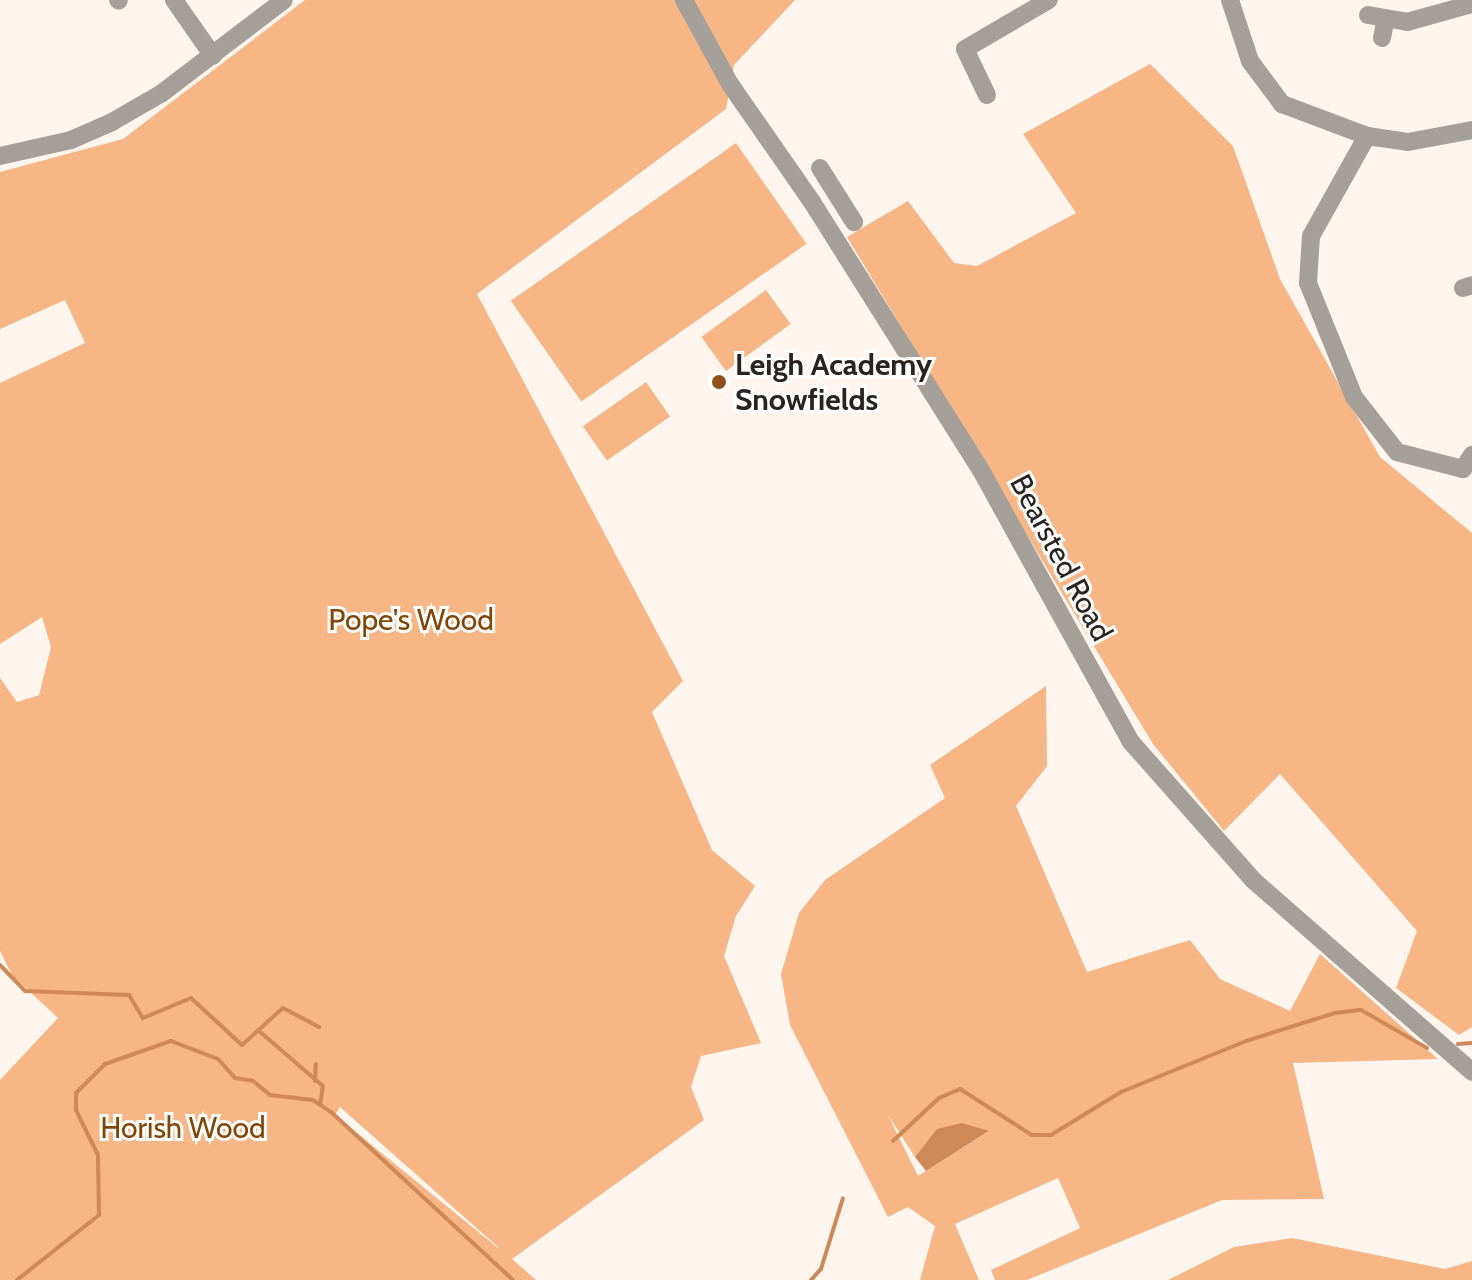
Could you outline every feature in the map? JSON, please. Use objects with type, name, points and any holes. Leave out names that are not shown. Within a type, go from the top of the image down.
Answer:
[{"type":"street","points":[[174,0],[213,56]]},
{"type":"street","points":[[0,156],[71,140],[112,122],[213,56],[284,0]]},
{"type":"street","name":"Bearsted Road","points":[[684,0],[730,84],[812,202],[988,482],[1131,742],[1253,880],[1472,1072]]},
{"type":"street","points":[[987,95],[958,45],[1049,0]]},
{"type":"street","points":[[1230,0],[1250,61],[1282,104],[1367,136],[1408,142],[1472,130]]},
{"type":"street","points":[[1382,38],[1377,16],[1407,22],[1472,4]]},
{"type":"street","points":[[1367,136],[1311,236],[1308,283],[1354,397],[1397,452],[1463,469],[1472,455]]},
{"type":"street","points":[[820,168],[854,222]]},
{"type":"street","points":[[812,202],[832,188]]},
{"type":"green space","points":[[305,0],[795,0],[734,65],[726,109],[477,294],[683,681],[652,712],[712,850],[755,886],[736,916],[724,956],[761,1043],[701,1056],[691,1087],[704,1120],[512,1259],[536,1280],[0,1280],[0,1080],[58,1018],[12,975],[0,951],[0,678],[17,702],[39,695],[51,647],[42,617],[0,644],[0,383],[85,343],[65,300],[0,329],[0,172],[123,139]],"holes":[[[340,1107],[498,1247],[335,1115]]]},
{"type":"green space","points":[[1150,64],[1233,146],[1280,279],[1380,457],[1472,533],[1472,1027],[1459,1035],[1396,988],[1417,931],[1280,774],[1224,831],[1153,744],[847,237],[908,201],[954,263],[977,266],[1076,213],[1023,134]]},
{"type":"green space","points":[[736,143],[807,244],[581,401],[511,301]]},
{"type":"green space","points":[[766,290],[791,324],[726,371],[701,337]]},
{"type":"green space","points":[[646,382],[670,416],[607,461],[583,426]]},
{"type":"green space","points":[[1046,686],[1047,766],[1016,806],[1087,972],[1190,940],[1220,979],[1290,1011],[1320,954],[1438,1059],[1293,1063],[1324,1199],[1222,1200],[1027,1280],[995,1280],[991,1270],[1080,1228],[1058,1178],[955,1224],[979,1280],[920,1280],[935,1226],[908,1207],[888,1217],[790,1025],[781,974],[799,913],[825,880],[945,798],[930,765]],"holes":[[[888,1115],[915,1157],[938,1129],[988,1132],[918,1176]]]},
{"type":"green space","points":[[1292,1238],[1445,1269],[1472,1261],[1472,1280],[1168,1280],[1234,1247]]},
{"type":"shaded area","points":[[962,1123],[989,1131],[926,1171],[915,1157],[937,1129]]},
{"type":"waterway","points":[[0,965],[25,991],[129,995],[143,1018],[191,998],[242,1045],[283,1008],[319,1027]]},
{"type":"waterway","points":[[893,1141],[939,1098],[960,1089],[1032,1135],[1051,1135],[1121,1092],[1246,1041],[1335,1013],[1361,1010],[1427,1048]]},
{"type":"waterway","points":[[259,1031],[323,1086],[320,1104]]},
{"type":"waterway","points":[[17,1280],[99,1215],[98,1155],[76,1110],[76,1093],[105,1064],[171,1041],[218,1059],[235,1078],[253,1081],[270,1095],[313,1100],[331,1112],[513,1280]]},
{"type":"waterway","points":[[1458,1044],[1472,1043]]},
{"type":"waterway","points":[[315,1081],[316,1064]]},
{"type":"waterway","points":[[811,1280],[821,1269],[843,1198]]},
{"type":"place","name":"Leigh Academy Snowfields","points":[[719,382]]},
{"type":"park label","name":"Pope's Wood","points":[[411,620]]},
{"type":"park label","name":"Horish Wood","points":[[183,1128]]}]
